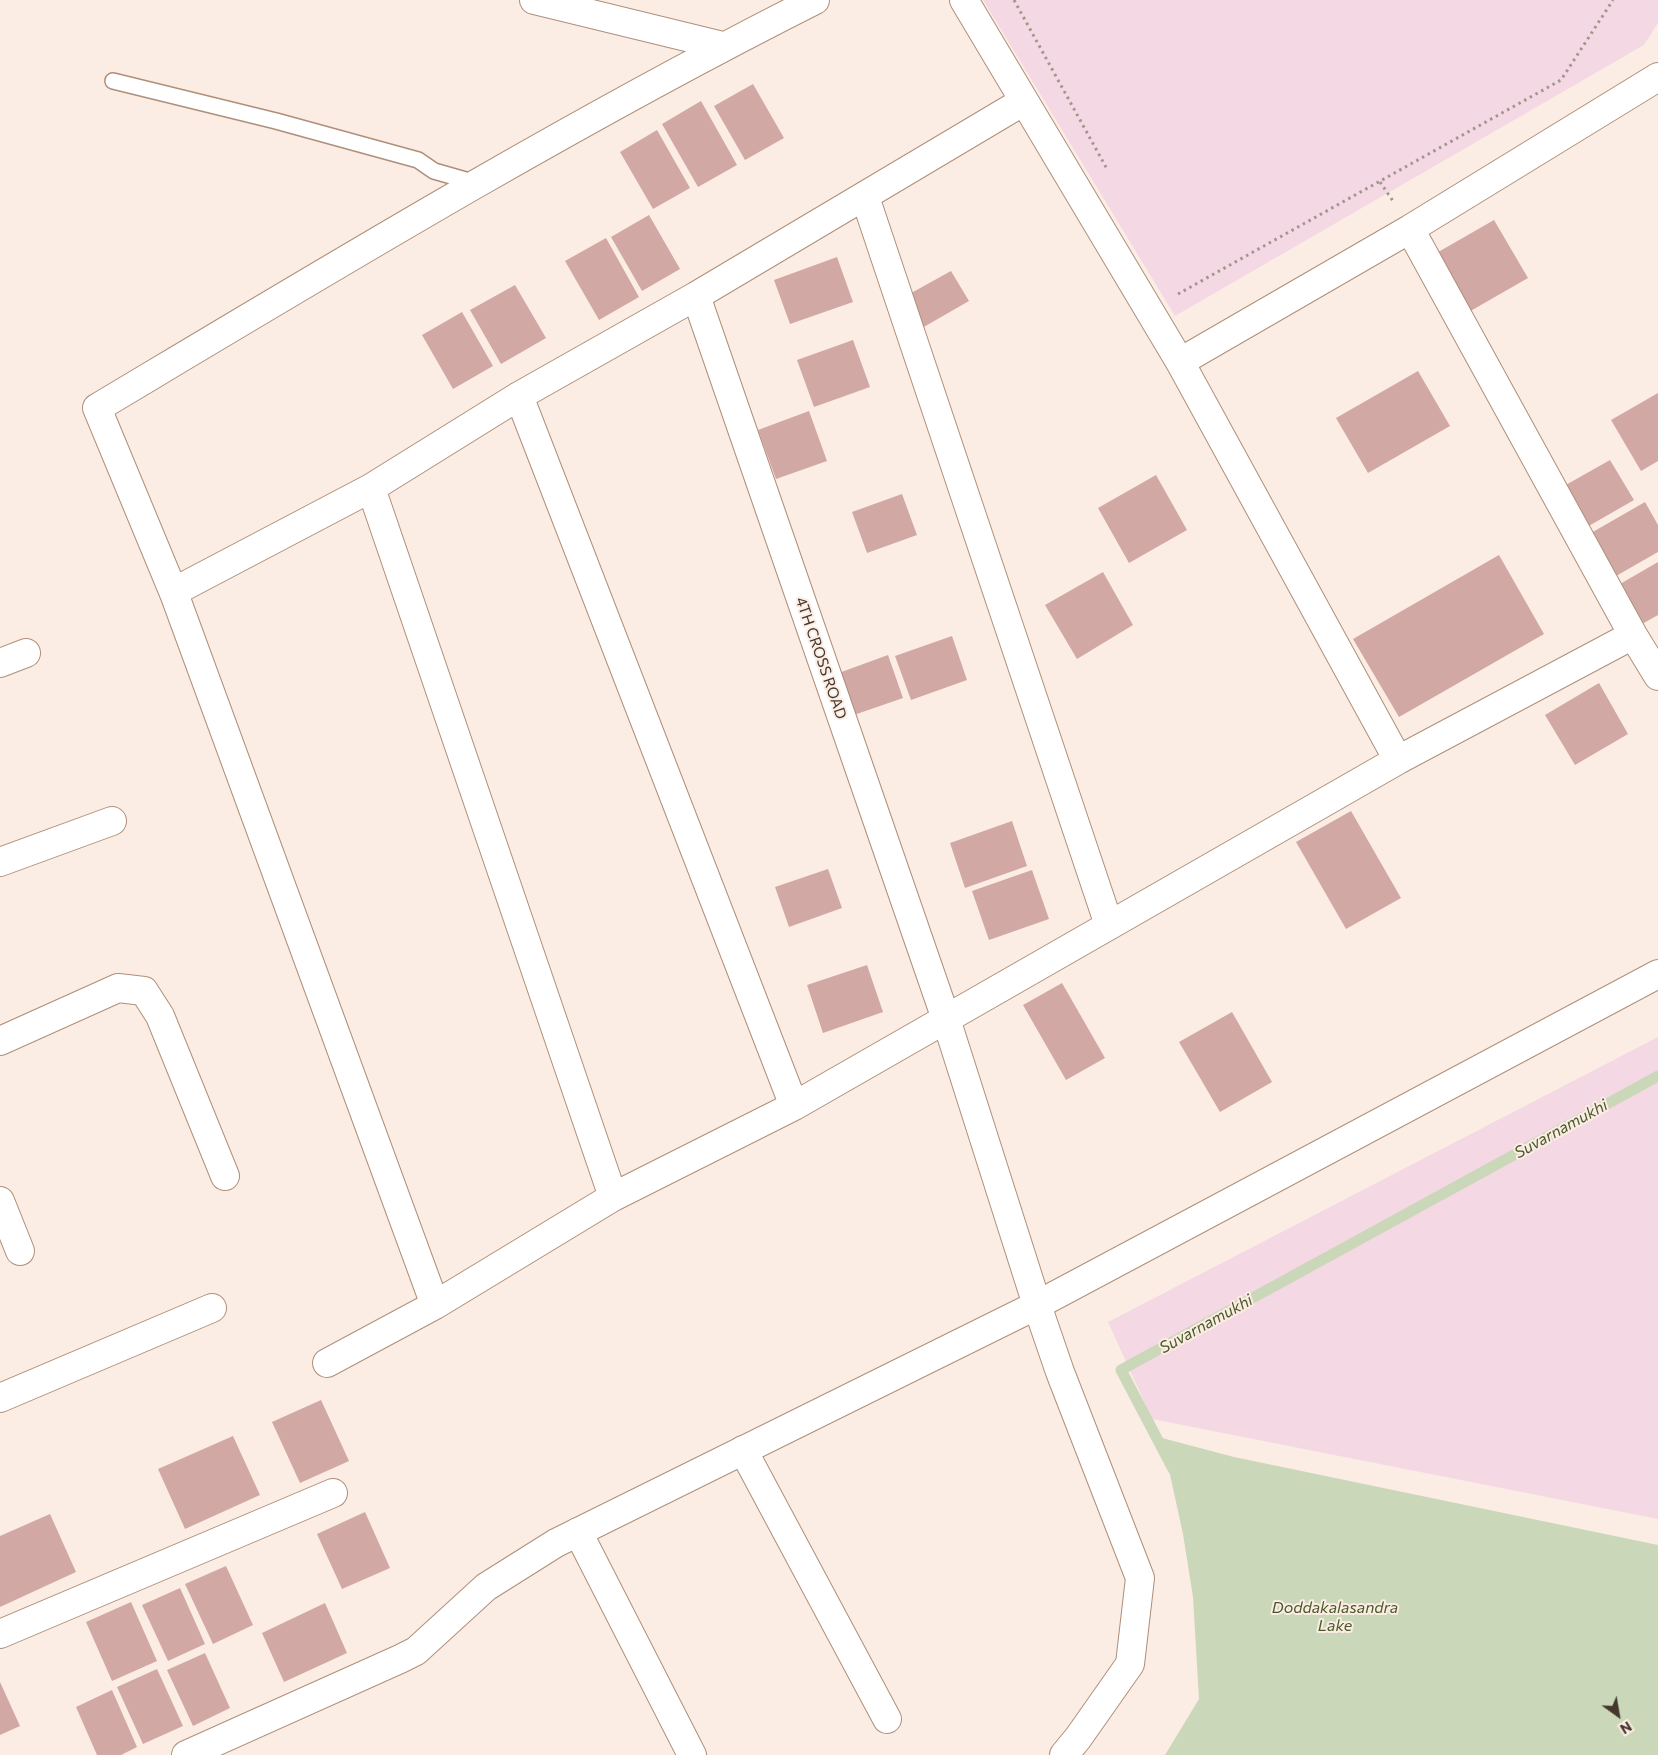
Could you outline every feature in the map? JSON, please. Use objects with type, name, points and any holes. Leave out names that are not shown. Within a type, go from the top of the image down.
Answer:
[{"type":"street","points":[[534,0],[723,46]]},
{"type":"street","points":[[435,1304],[175,596],[96,408],[476,183],[723,46],[815,0]]},
{"type":"street","points":[[964,0],[1180,362],[1398,760]]},
{"type":"street","points":[[1180,362],[1410,229],[1658,76]]},
{"type":"street","points":[[175,596],[177,590],[371,488],[519,396],[696,296],[1024,101]]},
{"type":"street","points":[[865,197],[1109,924]]},
{"type":"street","points":[[1410,229],[1633,635],[1658,676]]},
{"type":"street","name":"4TH CROSS ROAD","points":[[696,296],[946,1019],[1060,1372],[1140,1578],[1130,1664],[1064,1755]]},
{"type":"street","points":[[519,396],[794,1106]]},
{"type":"street","points":[[371,488],[612,1197]]},
{"type":"street","points":[[327,1363],[435,1304],[612,1197],[794,1106],[1398,760],[1633,635]]},
{"type":"street","points":[[0,663],[26,653]]},
{"type":"street","points":[[0,862],[112,820]]},
{"type":"street","points":[[186,1755],[416,1651],[486,1587],[556,1543],[1038,1305],[1658,974]]},
{"type":"street","points":[[0,1041],[118,988],[144,991],[160,1016],[225,1176]]},
{"type":"street","points":[[0,1201],[20,1251]]},
{"type":"street","points":[[0,1398],[212,1308]]},
{"type":"street","points":[[743,1450],[887,1719]]},
{"type":"street","points":[[0,1634],[333,1493]]},
{"type":"street","points":[[578,1532],[692,1755]]},
{"type":"lane","points":[[113,81],[276,121],[418,160],[434,171],[476,183]]},
{"type":"path","points":[[1014,0],[1109,174]]},
{"type":"path","points":[[1176,296],[1561,80],[1613,0]]},
{"type":"shaded area","points":[[983,0],[1658,0],[1658,23],[1644,45],[1175,316]]},
{"type":"shaded area","points":[[1658,1037],[1658,1519],[1152,1419],[1108,1322]]},
{"type":"water","name":"Doddakalasandra Lake","points":[[1162,1438],[1234,1457],[1658,1545],[1658,1755],[1165,1755],[1199,1699],[1193,1597],[1183,1534]]},
{"type":"building","points":[[753,84],[784,138],[745,160],[714,106]]},
{"type":"building","points":[[701,101],[737,165],[698,187],[662,124]]},
{"type":"building","points":[[657,130],[690,188],[653,209],[620,152]]},
{"type":"building","points":[[649,215],[680,269],[642,291],[611,237]]},
{"type":"building","points":[[1494,220],[1528,278],[1467,313],[1433,255]]},
{"type":"building","points":[[606,238],[639,297],[599,320],[565,261]]},
{"type":"building","points":[[837,257],[853,302],[790,324],[774,280]]},
{"type":"building","points":[[951,271],[969,301],[922,328],[904,297]]},
{"type":"building","points":[[515,285],[546,338],[501,364],[470,310]]},
{"type":"building","points":[[462,312],[493,366],[453,389],[422,335]]},
{"type":"building","points":[[853,340],[870,387],[814,407],[797,360]]},
{"type":"building","points":[[1418,371],[1450,426],[1368,473],[1336,418]]},
{"type":"building","points":[[1658,393],[1658,461],[1641,471],[1611,420]]},
{"type":"building","points":[[809,411],[827,461],[776,479],[758,430]]},
{"type":"building","points":[[1610,460],[1634,500],[1587,527],[1564,486]]},
{"type":"building","points":[[1156,475],[1187,530],[1129,563],[1098,508]]},
{"type":"building","points":[[902,494],[917,535],[867,553],[852,512]]},
{"type":"building","points":[[1645,502],[1658,525],[1658,552],[1616,576],[1591,533]]},
{"type":"building","points":[[1499,555],[1544,634],[1399,717],[1353,639]]},
{"type":"building","points":[[1658,562],[1658,615],[1642,624],[1620,584]]},
{"type":"building","points":[[1103,572],[1133,625],[1077,659],[1045,605]]},
{"type":"building","points":[[952,636],[967,680],[911,700],[895,656]]},
{"type":"building","points":[[888,655],[903,698],[851,716],[836,674]]},
{"type":"building","points":[[1599,683],[1628,734],[1575,765],[1545,715]]},
{"type":"building","points":[[1351,811],[1401,898],[1346,929],[1296,842]]},
{"type":"building","points":[[1012,821],[1027,866],[965,888],[950,843]]},
{"type":"building","points":[[828,869],[842,908],[789,927],[775,887]]},
{"type":"building","points":[[1032,870],[1049,919],[989,940],[972,891]]},
{"type":"building","points":[[867,965],[883,1012],[823,1033],[807,985]]},
{"type":"building","points":[[1062,983],[1105,1058],[1066,1080],[1023,1005]]},
{"type":"building","points":[[1232,1012],[1272,1082],[1220,1112],[1179,1042]]},
{"type":"building","points":[[321,1400],[349,1461],[300,1483],[272,1422]]},
{"type":"building","points":[[233,1436],[260,1495],[185,1529],[158,1469]]},
{"type":"building","points":[[365,1512],[390,1568],[342,1589],[317,1534]]},
{"type":"building","points":[[50,1514],[76,1572],[0,1607],[0,1536]]},
{"type":"building","points":[[226,1566],[253,1625],[213,1644],[185,1584]]},
{"type":"building","points":[[180,1588],[205,1644],[168,1661],[142,1605]]},
{"type":"building","points":[[131,1602],[157,1661],[112,1681],[86,1622]]},
{"type":"building","points":[[325,1603],[347,1653],[284,1682],[262,1633]]},
{"type":"building","points":[[205,1653],[230,1708],[193,1726],[167,1670]]},
{"type":"building","points":[[157,1669],[183,1726],[143,1744],[117,1687]]},
{"type":"building","points":[[0,1682],[20,1726],[0,1735]]},
{"type":"building","points":[[112,1690],[137,1747],[121,1755],[97,1755],[76,1707]]},
{"type":"waterway","name":"Suvarnamukhi","points":[[1173,1469],[1121,1370],[1658,1076]]}]
